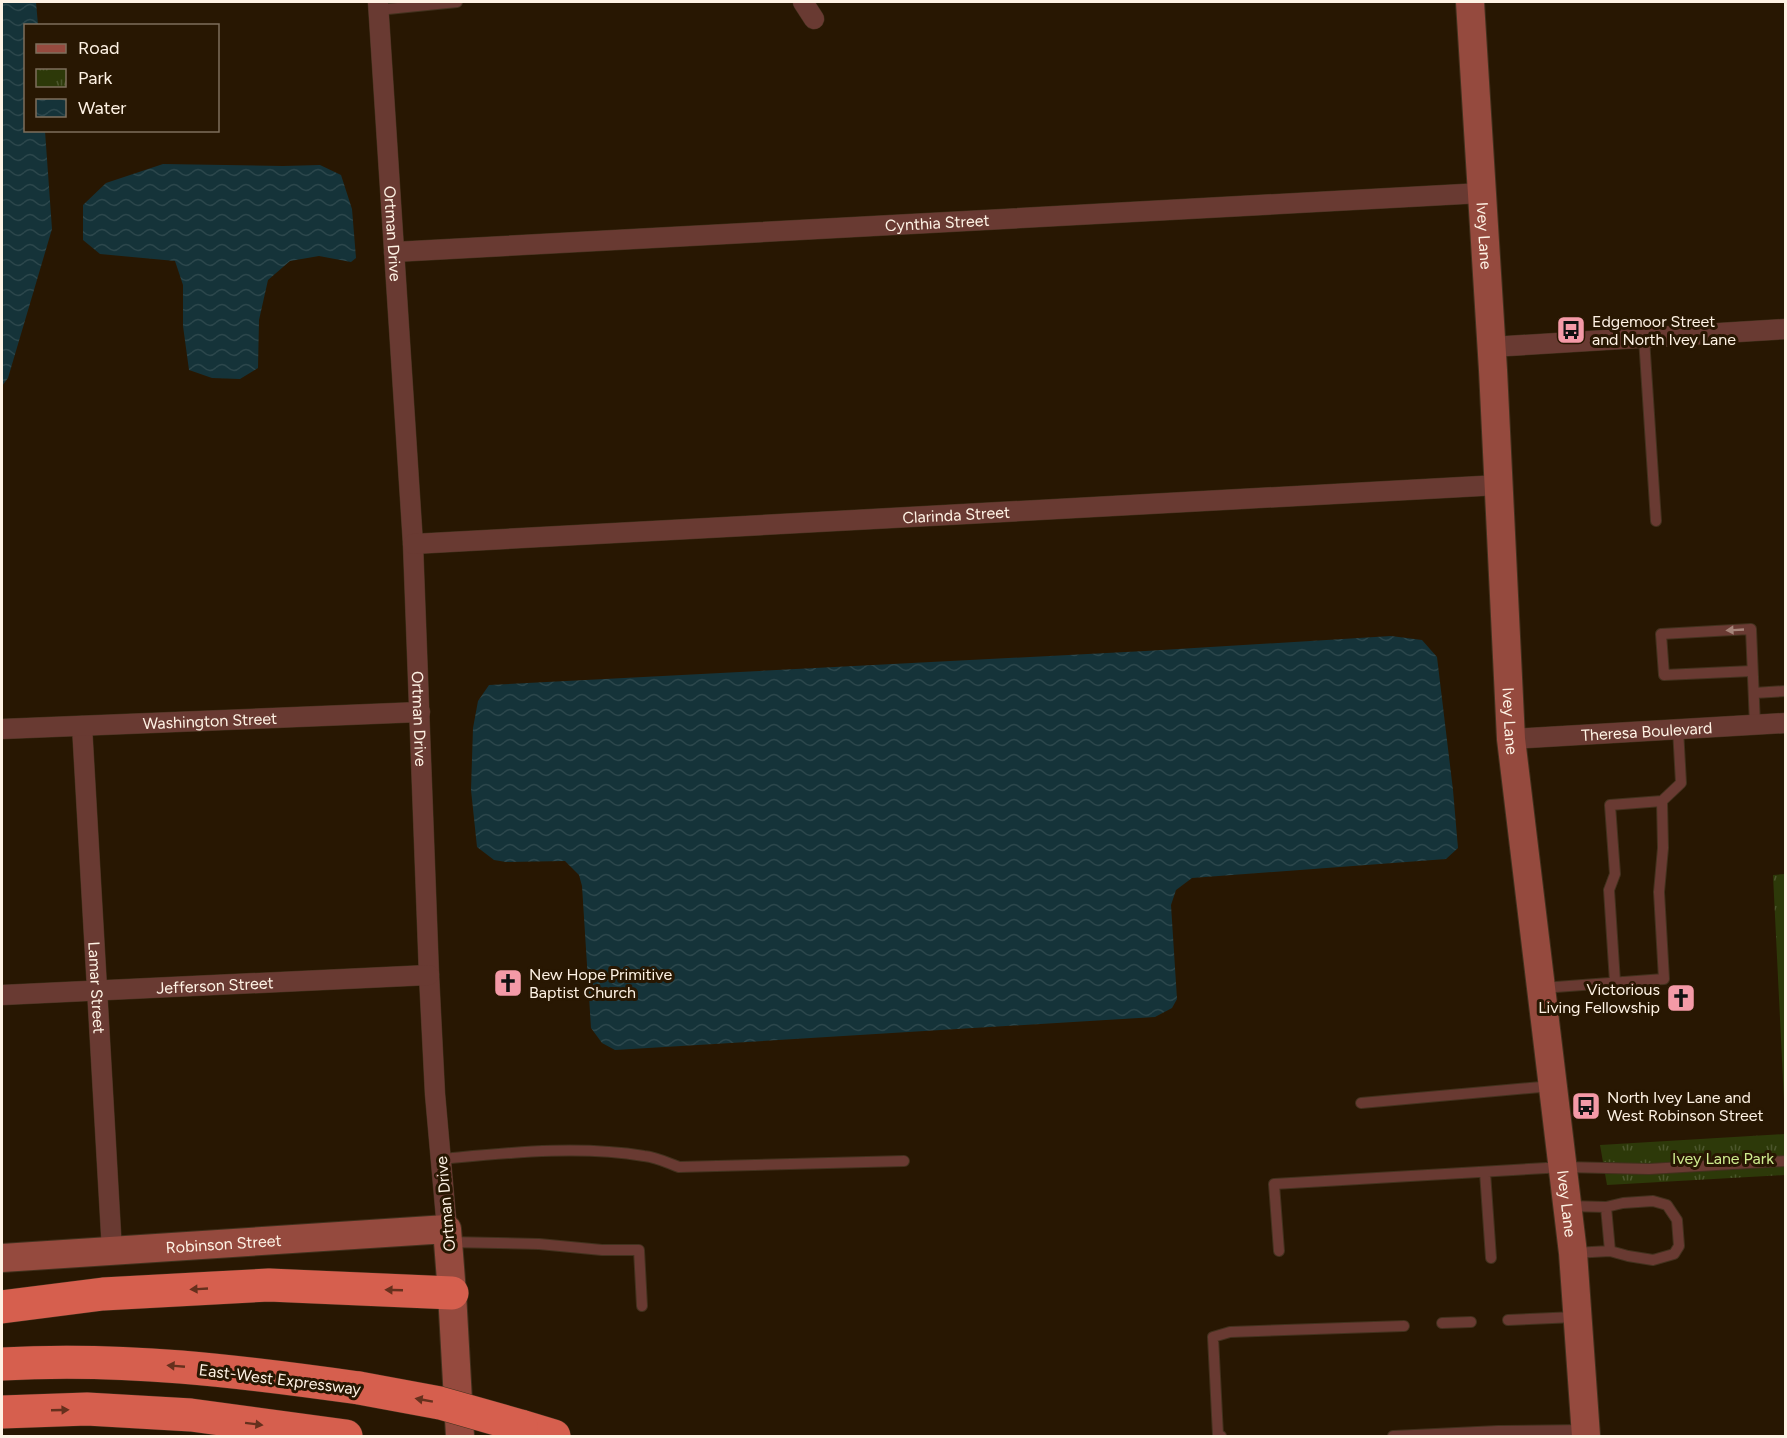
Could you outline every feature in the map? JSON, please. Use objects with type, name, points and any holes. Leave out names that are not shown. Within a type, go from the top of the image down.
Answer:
[{"type":"highway","points":[[2,1307],[103,1294],[269,1285],[452,1293]]},
{"type":"highway","name":"East-West Expressway","points":[[2,1364],[45,1361],[140,1363],[254,1373],[359,1388],[440,1403],[554,1437]]},
{"type":"highway","points":[[2,1412],[87,1409],[191,1416],[346,1437]]},
{"type":"street","points":[[803,2],[814,19]]},
{"type":"street","name":"Ivey Lane","points":[[1470,2],[1499,485],[1510,739],[1564,1167],[1573,1253],[1586,1433]]},
{"type":"street","name":"Ortman Drive","points":[[378,6],[413,544],[435,1094],[452,1293],[460,1437]]},
{"type":"street","name":"Cynthia Street","points":[[394,252],[1482,193]]},
{"type":"street","points":[[1491,347],[1785,329]]},
{"type":"street","name":"Clarinda Street","points":[[413,544],[1499,485]]},
{"type":"street","name":"Washington Street","points":[[2,729],[420,712]]},
{"type":"street","name":"Theresa Boulevard","points":[[1510,739],[1785,723]]},
{"type":"street","name":"Lamar Street","points":[[82,726],[112,1251]]},
{"type":"street","name":"Jefferson Street","points":[[2,995],[429,975]]},
{"type":"street","name":"Robinson Street","points":[[2,1258],[447,1236]]},
{"type":"lane","points":[[378,6],[457,2]]},
{"type":"lane","points":[[1644,338],[1656,521]]},
{"type":"lane","points":[[1752,671],[1664,675],[1661,634],[1750,629],[1755,725]]},
{"type":"lane","points":[[1754,693],[1785,692]]},
{"type":"lane","points":[[1615,982],[1609,891],[1615,874],[1610,805],[1662,801],[1681,783],[1678,729]]},
{"type":"lane","points":[[1541,988],[1664,979],[1659,892],[1663,848],[1662,801]]},
{"type":"lane","points":[[1361,1103],[1553,1086]]},
{"type":"lane","points":[[441,1159],[530,1152],[597,1151],[646,1156],[679,1167],[904,1161]]},
{"type":"lane","points":[[1279,1251],[1274,1184],[1564,1167],[1649,1169],[1785,1161]]},
{"type":"lane","points":[[1485,1172],[1491,1258]]},
{"type":"lane","points":[[1568,1206],[1606,1207],[1623,1203],[1653,1201],[1666,1205],[1677,1220],[1679,1246],[1674,1254],[1653,1260],[1610,1251],[1573,1253]]},
{"type":"lane","points":[[1606,1207],[1610,1251]]},
{"type":"lane","points":[[447,1236],[602,1250],[639,1250],[642,1306]]},
{"type":"lane","points":[[1508,1320],[1578,1317]]},
{"type":"lane","points":[[1442,1323],[1471,1322]]},
{"type":"lane","points":[[1216,1436],[1213,1337],[1230,1332],[1404,1326]]},
{"type":"lane","points":[[1393,1437],[1586,1433]]},
{"type":"green space","name":"Ivey Lane Park","points":[[1786,874],[1785,1121],[1773,875]]},
{"type":"green space","name":"Ivey Lane Park","points":[[1785,1134],[1785,1175],[1607,1185],[1600,1145]]},
{"type":"water","points":[[2,2],[36,2],[38,24],[24,24],[24,132],[45,132],[52,229],[8,378],[2,386]]},
{"type":"water","points":[[163,164],[320,165],[341,175],[352,209],[356,258],[351,262],[319,256],[290,261],[268,280],[259,320],[258,368],[240,379],[212,378],[189,370],[183,326],[183,285],[175,261],[100,254],[83,240],[83,205],[106,183]]},
{"type":"water","points":[[1391,636],[1422,640],[1437,657],[1458,848],[1446,859],[1192,878],[1176,890],[1171,905],[1177,999],[1172,1008],[1155,1017],[615,1050],[602,1043],[591,1028],[582,886],[579,875],[565,861],[506,862],[494,860],[477,847],[471,790],[473,728],[478,701],[489,685]]},
{"type":"place","name":"Edgemoor Street and North Ivey Lane","points":[[1571,330]]},
{"type":"place","name":"New Hope Primitive Baptist Church","points":[[508,983]]},
{"type":"place","name":"Victorious Living Fellowship","points":[[1681,998]]},
{"type":"place","name":"North Ivey Lane and West Robinson Street","points":[[1586,1106]]}]
